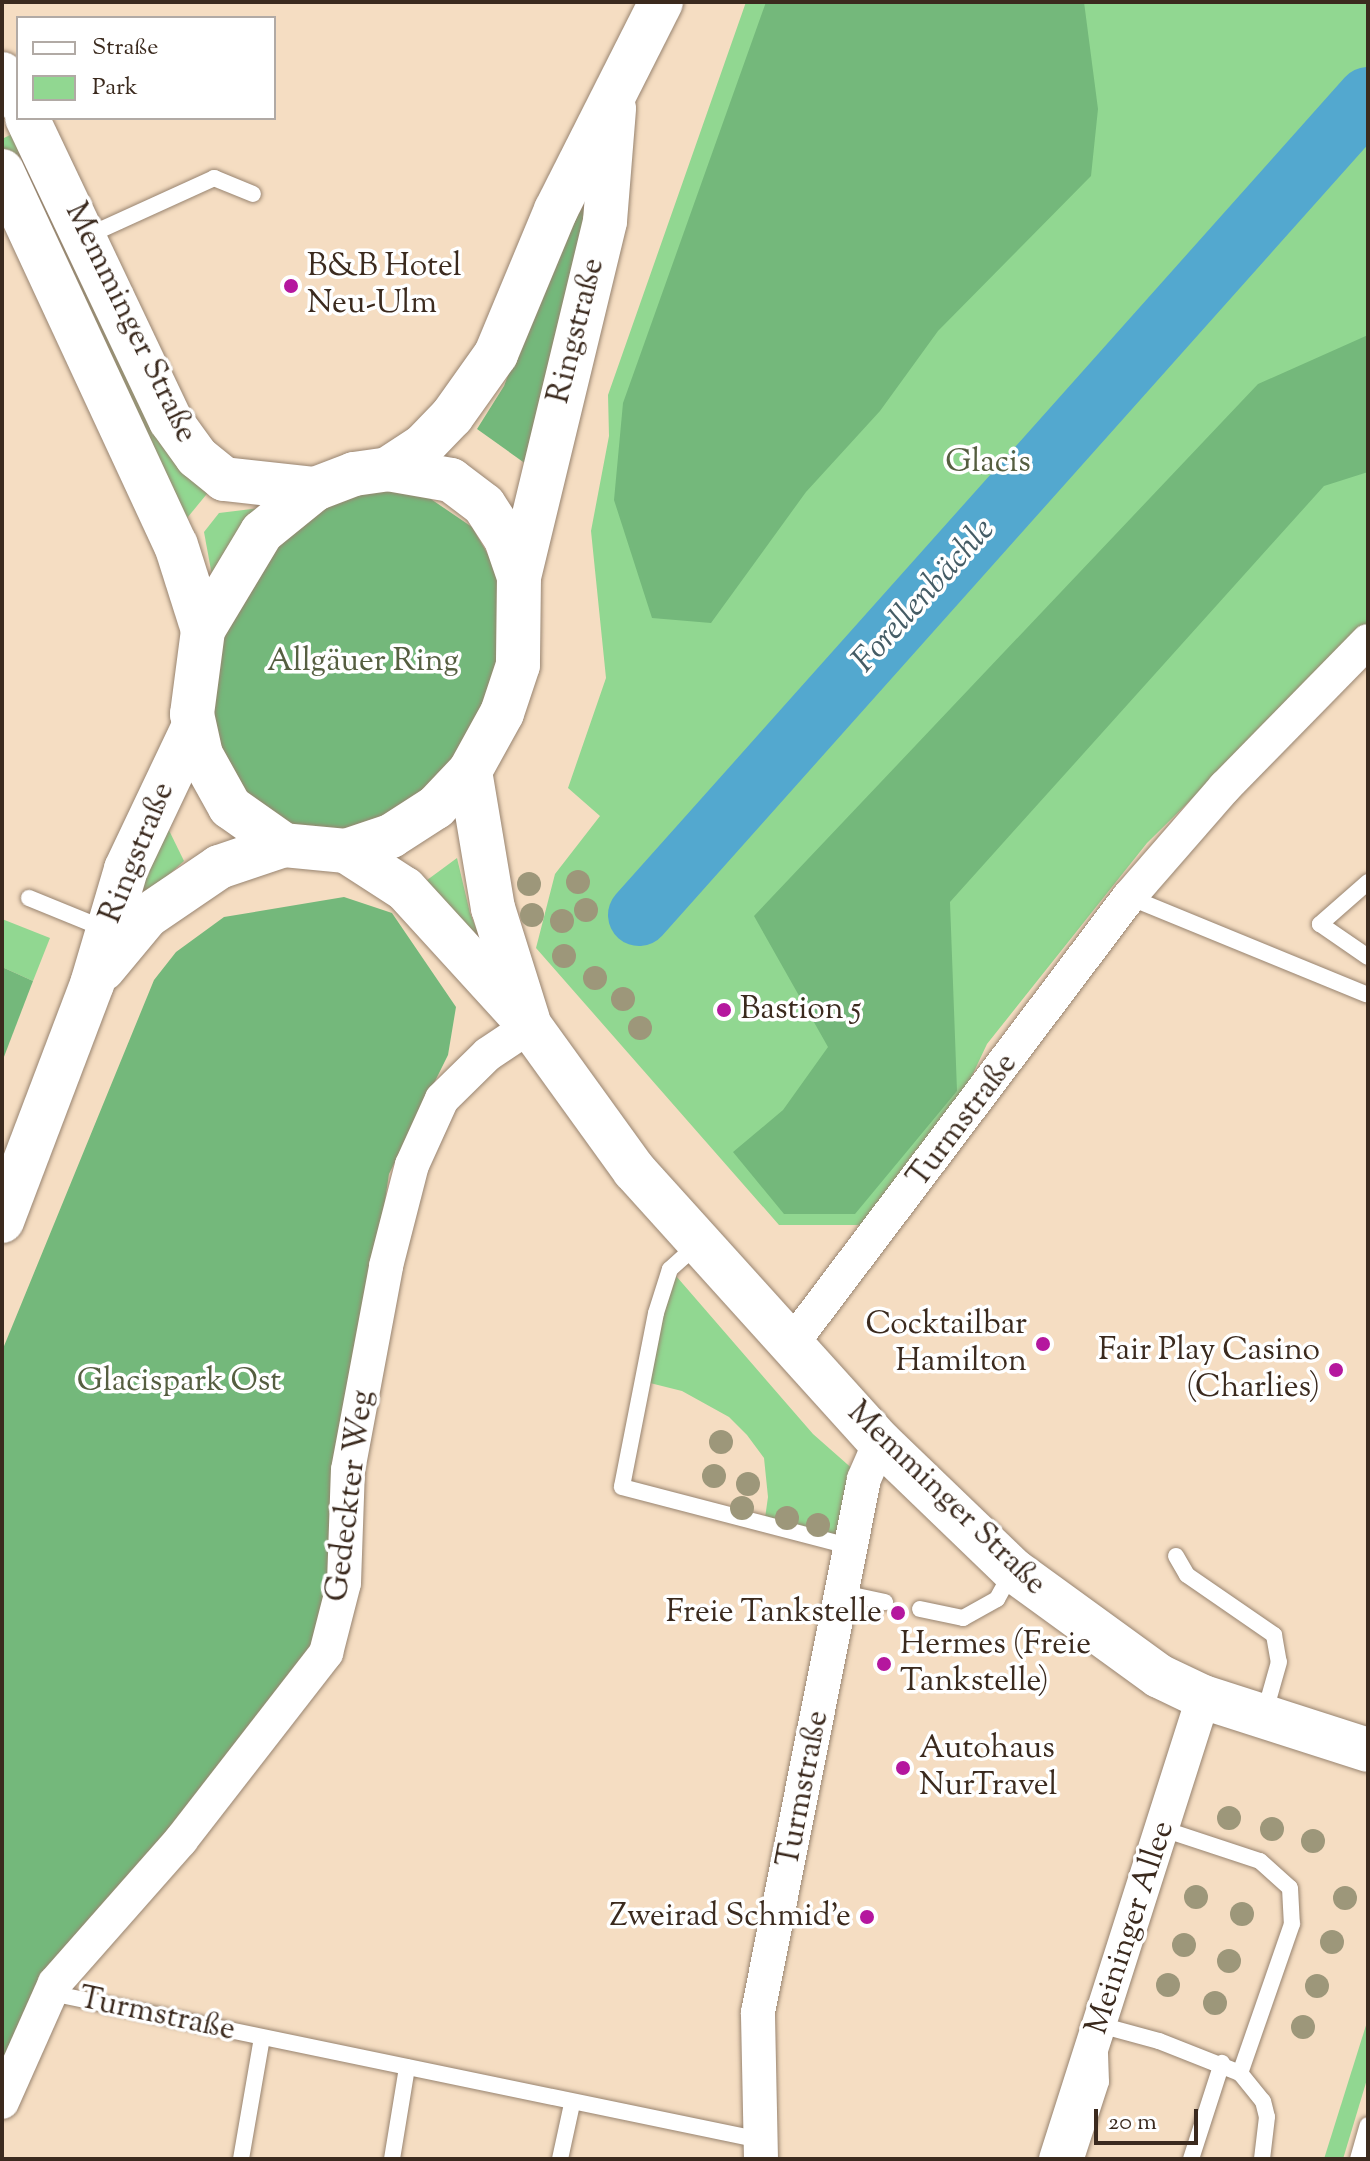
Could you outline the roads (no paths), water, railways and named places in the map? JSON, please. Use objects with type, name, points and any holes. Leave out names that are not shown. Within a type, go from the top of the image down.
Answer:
[{"type":"main road","name":"Ringstraße","points":[[388,469],[423,446],[452,416],[496,354],[616,82],[661,2]]},
{"type":"main road","name":"Ringstraße","points":[[519,577],[605,221],[616,82]]},
{"type":"main road","name":"Memminger Straße","points":[[24,120],[87,236],[171,421],[197,457],[224,479],[315,489]]},
{"type":"main road","name":"Memminger Straße","points":[[2,171],[16,224],[176,545],[203,630]]},
{"type":"main road","points":[[388,469],[451,480],[484,505],[506,539],[519,577],[518,665],[502,713],[470,771],[436,807],[391,836],[346,851],[284,845],[230,807],[206,765],[194,726],[194,680],[203,630],[262,532],[315,489],[354,474],[388,469]]},
{"type":"main road","name":"Ringstraße","points":[[2,1221],[92,984],[105,929],[126,869],[194,726]]},
{"type":"main road","name":"Memminger Straße","points":[[470,771],[493,908],[530,1026]]},
{"type":"main road","name":"Ringstraße","points":[[92,984],[147,916],[219,867],[284,845]]},
{"type":"main road","name":"Memminger Straße","points":[[346,851],[405,889],[530,1026],[614,1145],[793,1342],[1005,1585],[1203,1697],[1368,1750]]},
{"type":"street","name":"Turmstraße","points":[[793,1342],[938,1157],[1129,897],[1225,787],[1368,641]]},
{"type":"street","name":"Gedeckter Weg","points":[[2,2102],[51,1993],[181,1840],[326,1653],[344,1583],[348,1470],[412,1165],[442,1099],[488,1054],[530,1026]]},
{"type":"street","name":"Turmstraße","points":[[761,2150],[758,2012],[864,1479],[880,1442]]},
{"type":"street","name":"Meininger Allee","points":[[1056,2159],[1203,1697]]},
{"type":"lane","points":[[87,236],[214,178],[253,194]]},
{"type":"lane","points":[[1368,882],[1320,924],[1368,957]]},
{"type":"lane","points":[[1129,897],[1366,994]]},
{"type":"lane","points":[[29,898],[105,929]]},
{"type":"lane","points":[[700,1242],[670,1269],[661,1298],[622,1487],[852,1547]]},
{"type":"lane","points":[[1176,1556],[1187,1575],[1274,1635],[1279,1662],[1263,1716]]},
{"type":"lane","points":[[920,1609],[963,1618],[1005,1585]]},
{"type":"lane","points":[[843,1593],[885,1602]]},
{"type":"lane","points":[[1163,1829],[1260,1861],[1290,1888],[1292,1924],[1240,2073]]},
{"type":"lane","name":"Turmstraße","points":[[51,1993],[407,2067],[761,2150]]},
{"type":"lane","points":[[1076,2159],[1101,2082],[1100,2023],[1222,2063],[1240,2073],[1258,2093],[1267,2117],[1262,2159]]},
{"type":"lane","name":"Turmstraße","points":[[241,2159],[262,2038]]},
{"type":"lane","points":[[1191,2159],[1222,2063]]},
{"type":"lane","points":[[392,2159],[407,2067]]},
{"type":"lane","points":[[560,2159],[572,2104]]},
{"type":"lane","points":[[1358,2159],[1368,2125]]},
{"type":"waterway","name":"Forellenbächle","points":[[639,915],[1368,98]]},
{"type":"place","name":"B&B Hotel Neu-Ulm","points":[[291,286]]},
{"type":"place","name":"Bastion 5","points":[[724,1010]]},
{"type":"place","name":"Cocktailbar Hamilton","points":[[1043,1344]]},
{"type":"place","name":"Fair Play Casino (Charlies)","points":[[1336,1370]]},
{"type":"place","name":"Freie Tankstelle","points":[[898,1613]]},
{"type":"place","name":"Hermes (Freie Tankstelle)","points":[[884,1664]]},
{"type":"place","name":"Autohaus NurTravel","points":[[903,1768]]},
{"type":"place","name":"Zweirad Schmid'e","points":[[867,1917]]},
{"type":"park label","name":"Glacis","points":[[988,463]]},
{"type":"park label","name":"Allgäuer Ring","points":[[363,662]]},
{"type":"park label","name":"Glacispark Ost","points":[[179,1382]]}]
